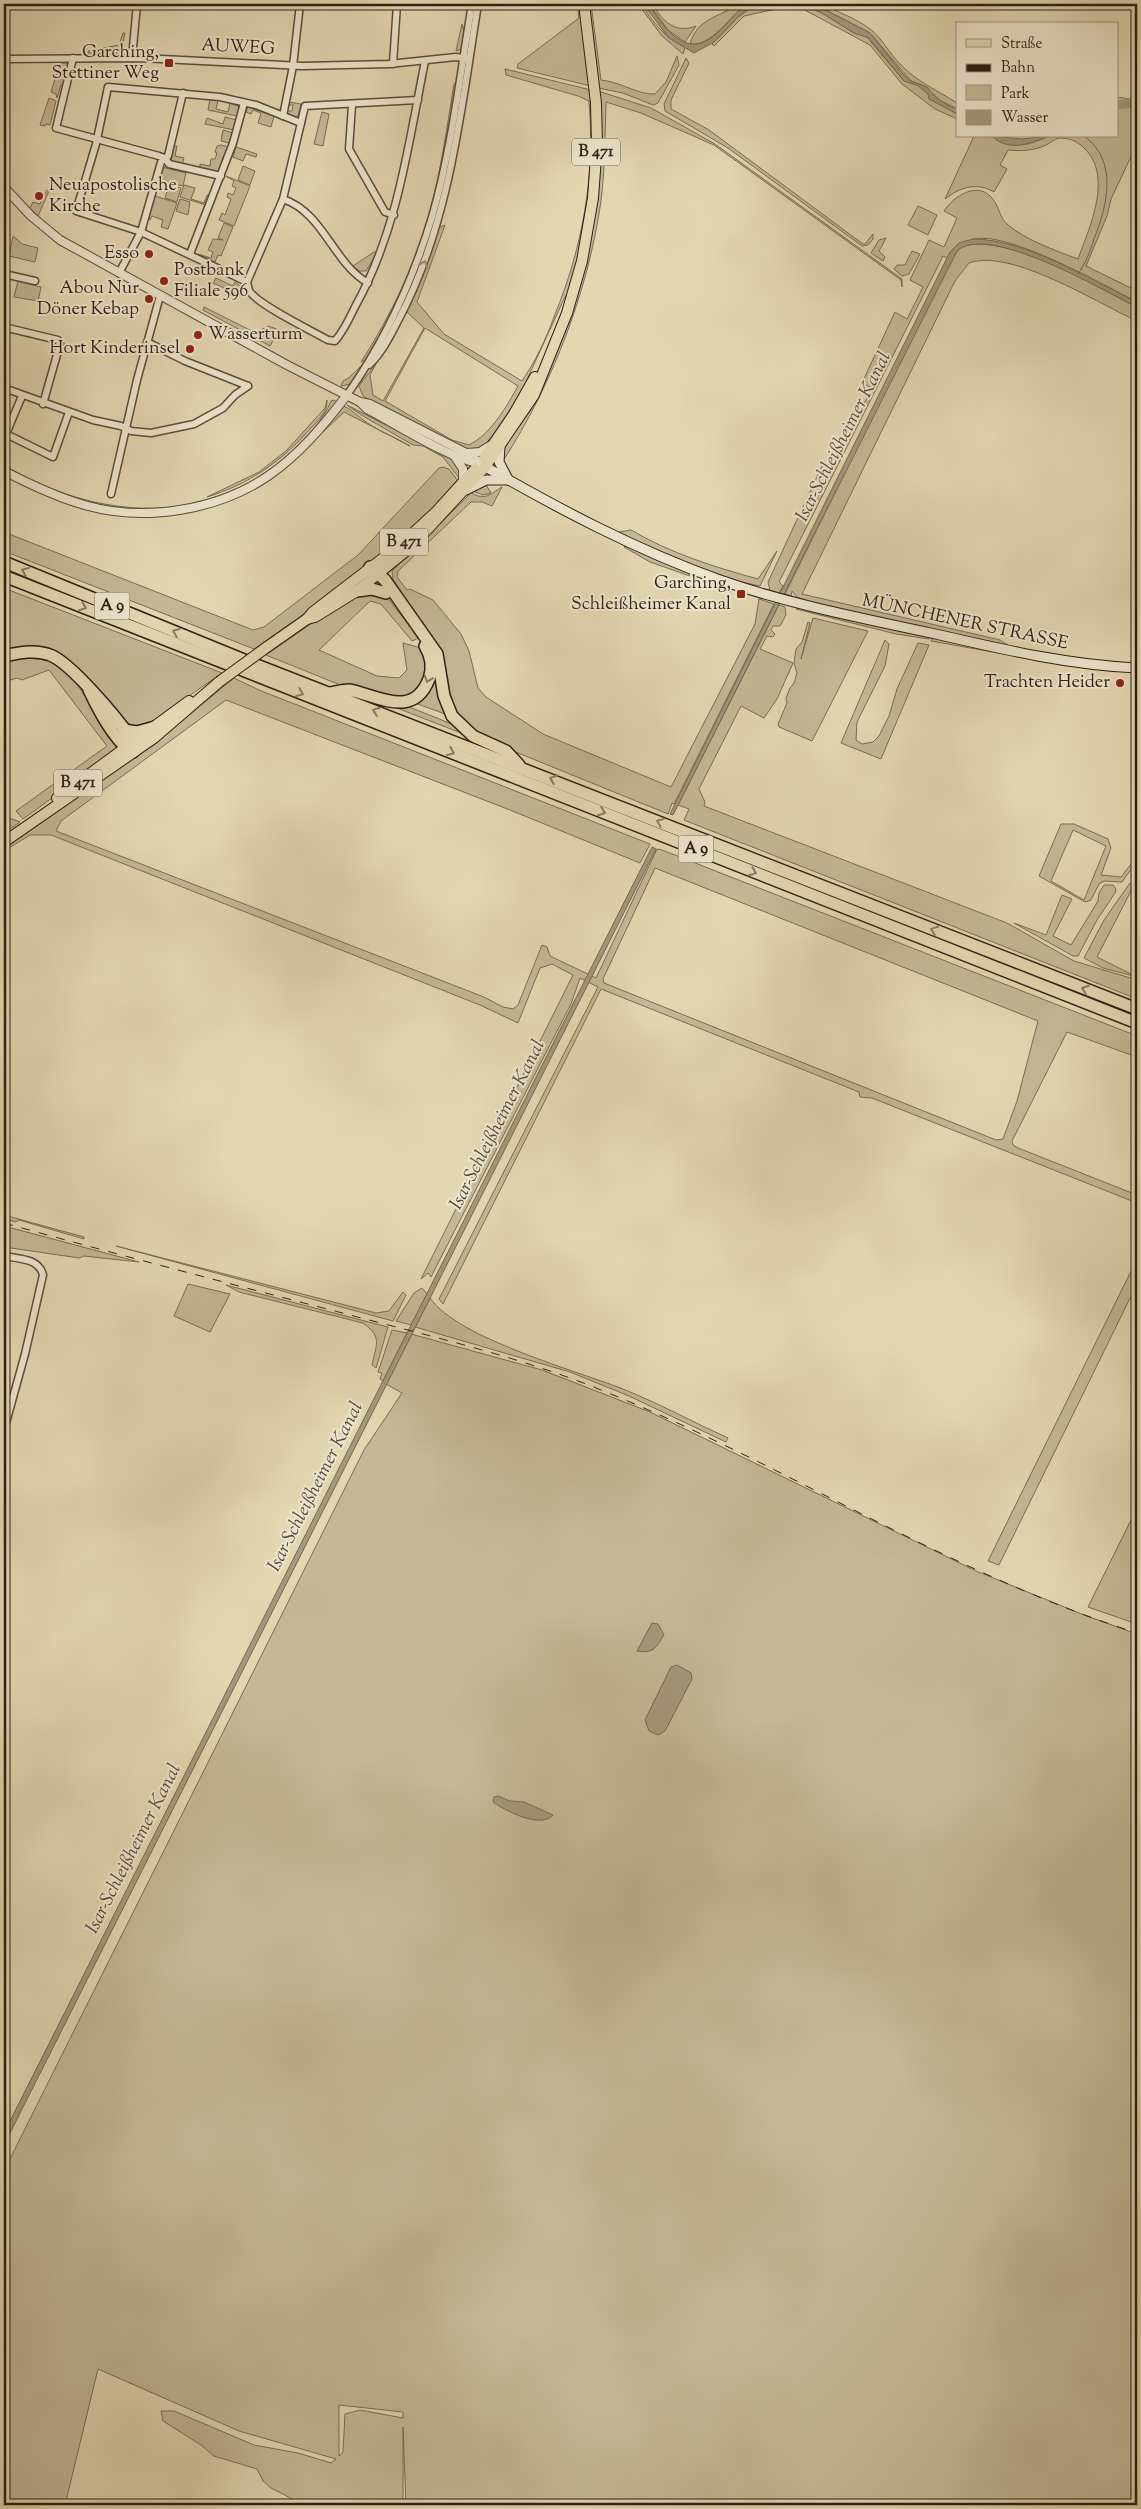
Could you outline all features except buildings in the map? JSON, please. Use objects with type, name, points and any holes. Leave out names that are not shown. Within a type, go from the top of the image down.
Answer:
[{"type":"highway","name":"A 9","points":[[4,562],[330,693],[1137,1009]]},
{"type":"highway","points":[[330,693],[347,690],[383,701],[397,703],[416,697],[426,685],[431,663],[429,653],[419,634],[386,593],[375,572]]},
{"type":"highway","points":[[375,572],[437,654],[444,696],[452,716],[473,736],[506,751],[520,767]]},
{"type":"highway","name":"A 9","points":[[4,576],[1137,1023]]},
{"type":"highway","points":[[4,584],[22,583]]},
{"type":"highway","points":[[357,591],[372,589],[386,593]]},
{"type":"highway","points":[[4,656],[23,652],[47,654],[64,662],[124,730],[130,748]]},
{"type":"highway","points":[[89,690],[100,712],[130,748]]},
{"type":"highway","points":[[124,730],[137,732],[155,727]]},
{"type":"main road","name":"B 471","points":[[307,619],[315,617],[357,591],[399,546],[464,486],[482,465],[498,444],[532,382],[570,299],[590,222],[595,171],[596,103],[584,4]]},
{"type":"main road","points":[[498,444],[499,462],[508,480]]},
{"type":"main road","points":[[482,465],[508,480]]},
{"type":"main road","points":[[464,486],[486,480],[508,480]]},
{"type":"main road","name":"MÜNCHENER STRASSE","points":[[508,480],[579,519],[623,540],[701,573],[772,596],[1060,660],[1098,666],[1137,668]]},
{"type":"main road","name":"B 471","points":[[130,748],[176,720],[207,691],[307,619],[313,612],[375,572]]},
{"type":"main road","name":"B 471","points":[[4,842],[22,826],[130,748],[196,696],[207,691]]},
{"type":"main road","name":"B 471","points":[[4,836],[22,826]]},
{"type":"street","points":[[132,58],[137,4]]},
{"type":"street","points":[[283,116],[293,66],[300,4]]},
{"type":"street","points":[[393,64],[397,4]]},
{"type":"street","points":[[466,58],[472,4]]},
{"type":"street","points":[[4,471],[40,489],[90,507],[138,513],[183,510],[237,493],[267,477],[322,427],[366,368],[403,304],[432,216],[478,4]]},
{"type":"street","points":[[73,58],[56,128],[165,158],[168,164],[221,176]]},
{"type":"street","name":"AUWEG","points":[[4,59],[132,58],[293,66],[393,64],[466,58]]},
{"type":"street","points":[[418,100],[352,105],[307,104],[304,109],[283,199],[247,282],[249,291],[255,297],[291,320],[328,340],[336,341],[368,283],[394,215],[418,100],[425,61]]},
{"type":"street","points":[[247,282],[141,232],[76,211],[97,140],[108,88],[220,97],[244,103],[301,123]]},
{"type":"street","points":[[119,273],[141,232],[161,162],[168,156],[183,94]]},
{"type":"street","points":[[190,254],[221,176],[244,103]]},
{"type":"street","points":[[352,105],[349,149],[385,212],[394,215]]},
{"type":"street","points":[[4,187],[47,231],[119,273],[360,402],[367,409],[452,454],[469,462],[482,465]]},
{"type":"street","points":[[283,199],[310,216],[357,276],[368,283]]},
{"type":"street","points":[[4,274],[35,281]]},
{"type":"street","points":[[111,494],[147,342],[160,296]]},
{"type":"street","points":[[4,327],[58,340],[60,344],[43,404]]},
{"type":"street","points":[[4,388],[43,404],[131,431],[151,432],[194,424],[222,408],[235,394],[248,386],[185,361],[147,342]]},
{"type":"street","points":[[235,394],[236,381]]},
{"type":"street","points":[[22,396],[5,434],[54,456],[68,412]]},
{"type":"street","points":[[360,402],[370,404],[465,452],[482,465]]},
{"type":"street","points":[[465,452],[480,452],[498,444]]},
{"type":"street","points":[[452,454],[463,469],[464,486]]},
{"type":"street","points":[[4,1256],[35,1262],[41,1268],[43,1275],[25,1354],[4,1430]]},
{"type":"green space","points":[[577,4],[580,4],[591,86],[517,68],[518,64],[579,18]]},
{"type":"green space","points":[[587,4],[591,4],[601,80],[642,93],[655,94],[666,82],[677,56],[679,65],[658,103],[653,105],[623,93],[598,88]]},
{"type":"green space","points":[[638,4],[643,4],[650,17],[666,35],[685,47],[683,54],[662,36]]},
{"type":"green space","points":[[649,4],[653,4],[670,25],[682,28],[696,26],[685,42],[668,30]]},
{"type":"green space","points":[[739,4],[748,4],[706,41],[690,44],[693,35],[704,23]]},
{"type":"green space","points":[[756,4],[800,4],[822,13],[854,33],[866,36],[904,81],[917,85],[956,113],[956,119],[935,109],[902,84],[870,45],[801,8],[790,6],[744,16],[714,46],[712,44],[738,17]]},
{"type":"green space","points":[[814,4],[822,4],[865,25],[878,37],[906,70],[920,81],[956,102],[956,108],[941,101],[924,86],[911,81],[870,33]]},
{"type":"green space","points":[[462,24],[464,31],[461,49],[456,51]]},
{"type":"green space","points":[[123,33],[125,33],[121,53],[88,53],[88,51],[119,45]]},
{"type":"green space","points":[[686,58],[689,63],[671,100],[671,109],[709,130],[863,244],[873,234],[873,239],[868,245],[862,246],[728,148],[665,111],[664,104]]},
{"type":"green space","points":[[60,63],[67,63],[69,66],[65,86],[61,85],[57,98],[56,94],[51,92]]},
{"type":"green space","points":[[505,69],[591,90],[592,169],[578,275],[564,299],[525,384],[500,427],[481,449],[465,450],[363,396],[359,386],[377,362],[370,375],[373,395],[383,401],[424,328],[406,311],[438,228],[445,225],[417,302],[444,334],[522,381],[544,342],[573,264],[585,211],[590,157],[589,101],[506,75]],"holes":[[[425,328],[518,386],[491,427],[469,445],[452,440],[385,401]]]},
{"type":"green space","points":[[458,80],[432,211],[403,292],[369,358],[361,362],[401,290],[424,231],[444,148],[454,84]]},
{"type":"green space","points":[[598,91],[651,108],[715,144],[902,279],[902,287],[901,280],[714,145],[641,113],[606,102],[601,201],[587,269],[566,337],[552,369],[521,432],[503,461],[501,452],[522,418],[585,259]]},
{"type":"green space","points":[[1137,93],[1137,144],[1111,199],[1107,216],[1086,266],[1137,291],[1137,302],[1080,272],[1009,243],[990,239],[974,239],[959,246],[947,258],[943,256],[779,582],[783,586],[779,593],[770,591],[768,582],[823,464],[831,468],[872,388],[862,383],[895,312],[907,319],[923,287],[910,280],[929,240],[944,247],[957,218],[944,211],[959,196],[966,192],[979,190],[992,198],[1005,222],[1023,236],[1078,259],[1097,201],[1097,172],[1092,158],[1083,147],[1072,140],[1059,138],[1118,138],[1118,97],[1129,99]]},
{"type":"green space","points":[[49,98],[56,101],[50,125],[40,125]]},
{"type":"green space","points":[[210,99],[218,100],[216,109],[228,112],[230,103],[240,107],[237,116],[208,110]]},
{"type":"green space","points":[[289,102],[301,104],[298,116],[293,117],[287,114],[287,111],[292,111],[293,105],[289,105]]},
{"type":"green space","points":[[248,107],[274,116],[271,127],[258,123],[261,113],[253,110],[251,114],[246,112]]},
{"type":"green space","points":[[322,112],[329,114],[323,146],[314,144]]},
{"type":"green space","points":[[225,117],[237,120],[234,130],[205,124],[207,118],[223,124]]},
{"type":"green space","points":[[223,130],[233,133],[230,143],[221,141]]},
{"type":"green space","points":[[973,138],[994,138],[998,141],[1028,144],[1044,138],[1059,138],[1037,148],[1008,150],[1000,165],[1007,169],[994,192],[981,187],[969,187],[957,191],[945,199]]},
{"type":"green space","points":[[174,146],[177,146],[175,156],[184,158],[182,165],[171,161]]},
{"type":"green space","points":[[217,146],[229,147],[218,172],[200,168],[200,164],[210,166],[211,159],[215,159]]},
{"type":"green space","points":[[236,147],[257,154],[256,157],[246,154],[243,161],[233,157]]},
{"type":"green space","points":[[243,166],[255,171],[250,185],[238,180]]},
{"type":"green space","points":[[162,167],[186,173],[183,186],[159,180]]},
{"type":"green space","points":[[226,176],[250,186],[234,226],[219,220],[222,213],[225,215],[231,199],[227,197],[228,193],[233,195],[236,188],[232,186],[234,181]]},
{"type":"green space","points":[[169,185],[181,188],[177,202],[165,198]]},
{"type":"green space","points":[[184,185],[195,188],[191,199],[204,203],[207,195],[209,196],[206,205],[180,197]]},
{"type":"green space","points":[[47,190],[49,191],[38,216],[30,208],[33,202],[40,204]]},
{"type":"green space","points":[[155,196],[177,203],[168,229],[161,227],[163,220],[152,216],[150,220],[148,219]]},
{"type":"green space","points":[[180,199],[190,202],[188,215],[176,211]]},
{"type":"green space","points":[[918,206],[937,215],[928,235],[908,225]]},
{"type":"green space","points":[[224,223],[233,227],[221,256],[218,255],[215,262],[198,254],[211,258],[213,252],[208,250],[213,239],[223,240],[218,238]]},
{"type":"green space","points":[[13,236],[22,244],[38,248],[35,262],[9,256]]},
{"type":"green space","points":[[886,238],[879,251],[885,257],[883,261],[871,253],[879,240]]},
{"type":"green space","points":[[974,244],[994,245],[1015,250],[1057,266],[1137,307],[1137,321],[1030,270],[1007,263],[987,260],[969,263],[955,281],[802,594],[1000,640],[1008,645],[816,605],[797,597],[792,591],[791,596],[785,594],[951,258],[961,247]]},
{"type":"green space","points":[[912,251],[920,254],[909,274],[902,276],[894,269],[897,265],[905,265]]},
{"type":"green space","points":[[374,252],[377,253],[366,271],[359,271],[353,266]]},
{"type":"green space","points":[[216,278],[233,286],[235,282],[243,288],[240,295],[213,283]]},
{"type":"green space","points":[[18,281],[41,287],[38,301],[14,297]]},
{"type":"green space","points":[[204,307],[256,333],[260,334],[263,328],[266,330],[268,326],[279,330],[270,346],[203,310]]},
{"type":"green space","points":[[367,362],[351,384],[341,386],[343,381]]},
{"type":"green space","points":[[327,400],[326,408],[319,419],[276,462],[237,486],[207,497],[259,472],[286,451],[325,408]]},
{"type":"green space","points":[[331,401],[337,402],[315,431],[290,456],[268,473],[243,487],[230,492],[260,477],[292,451],[319,422]]},
{"type":"green space","points":[[347,405],[452,459],[460,469],[459,478],[443,457],[423,446],[413,445]]},
{"type":"green space","points":[[343,406],[373,427],[344,412],[302,452]]},
{"type":"green space","points":[[4,465],[39,483],[76,497],[114,506],[152,508],[189,505],[222,495],[187,506],[128,511],[100,507],[73,500],[4,468]]},
{"type":"green space","points":[[439,468],[449,469],[459,482],[407,535],[331,595],[254,649],[4,551],[4,532],[253,630],[264,627],[358,555]]},
{"type":"green space","points":[[485,483],[491,493],[483,495],[475,492]]},
{"type":"green space","points":[[502,487],[492,506],[482,502],[471,502],[398,571],[397,577],[407,590],[410,589],[433,600],[461,634],[469,651],[478,688],[486,697],[543,734],[671,787],[755,624],[759,599],[774,604],[668,814],[496,744],[460,719],[451,705],[443,658],[393,579],[392,571],[471,493],[484,496]]},
{"type":"green space","points":[[631,530],[661,546],[693,559],[758,579],[777,551],[760,586],[732,580],[618,534],[619,532]]},
{"type":"green space","points":[[628,545],[688,571],[690,576],[650,562],[624,547]]},
{"type":"green space","points":[[4,588],[222,673],[143,728],[129,729],[83,674],[62,656],[48,651],[4,653]]},
{"type":"green space","points":[[364,593],[386,596],[419,638],[412,641],[381,604],[370,601],[319,650],[377,676],[399,678],[407,670],[403,643],[425,649],[428,657],[424,684],[405,699],[360,693],[266,655],[334,608]]},
{"type":"green space","points":[[779,605],[785,607],[786,615],[780,626],[773,626],[771,630],[775,634],[773,637],[767,636],[760,649],[793,663],[777,699],[764,718],[741,706],[699,789],[705,802],[704,806],[1007,923],[1074,961],[1137,980],[1137,999],[684,820],[689,809],[678,805]]},
{"type":"green space","points":[[799,607],[928,636],[929,639],[896,634],[796,609]]},
{"type":"green space","points":[[813,618],[868,631],[812,741],[779,727],[778,724],[787,703],[786,698],[797,673],[794,663],[796,649],[802,642],[808,622],[810,623],[801,659]]},
{"type":"green space","points":[[933,637],[1004,653],[1004,654],[931,641]]},
{"type":"green space","points":[[885,640],[889,644],[885,666],[857,722],[856,740],[862,744],[873,742],[879,736],[889,716],[897,689],[918,643],[929,645],[881,759],[841,743]]},
{"type":"green space","points":[[33,656],[56,662],[62,667],[78,686],[115,740],[116,747],[106,759],[23,819],[16,811],[107,746],[49,670],[22,680],[17,678],[4,682],[4,658]]},
{"type":"green space","points":[[434,663],[445,714],[415,703]]},
{"type":"green space","points":[[234,678],[259,690],[650,844],[640,863],[510,810],[226,700],[61,821],[56,831],[484,997],[503,1007],[513,1009],[518,1005],[542,945],[547,947],[550,956],[596,978],[657,849],[662,850],[1137,1036],[1137,1057],[1067,1032],[1012,1141],[1013,1145],[1018,1148],[1137,1195],[1137,1203],[872,1098],[860,1097],[859,1092],[601,989],[443,1304],[439,1299],[598,987],[580,978],[571,1004],[431,1277],[428,1273],[421,1279],[573,975],[552,964],[540,968],[518,1023],[480,1005],[51,835],[30,835],[4,851],[4,848],[173,728]],"holes":[[[655,868],[1038,1021],[1017,1101],[1003,1139],[996,1140],[604,983],[603,979]]]},
{"type":"green space","points":[[409,707],[452,724],[462,731],[461,733],[397,708]]},
{"type":"green space","points":[[7,817],[20,822],[4,833],[4,823]]},
{"type":"green space","points":[[636,817],[1100,999],[1098,1003],[634,820]]},
{"type":"green space","points":[[1061,824],[1074,824],[1108,839],[1111,848],[1101,875],[1121,877],[1135,859],[1137,861],[1122,882],[1104,881],[1099,884],[1091,900],[1085,902],[1039,876]],"holes":[[[1073,830],[1106,846],[1084,900],[1051,881]]]},
{"type":"green space","points":[[1130,883],[1134,885],[1097,957],[1137,977],[1103,968],[1084,958],[1104,920]]},
{"type":"green space","points":[[1104,885],[1113,885],[1116,889],[1115,893],[1097,920],[1078,956],[1073,956],[1014,923],[1046,935],[1062,895],[1072,899],[1053,936],[1071,945],[1098,901],[1099,893]]},
{"type":"green space","points":[[4,1215],[84,1237],[84,1239],[19,1220],[15,1222],[4,1218]]},
{"type":"green space","points":[[4,1226],[139,1262],[84,1256],[79,1258],[4,1247]]},
{"type":"green space","points":[[116,1246],[376,1313],[389,1311],[403,1292],[406,1295],[393,1321]]},
{"type":"green space","points":[[1137,1259],[1137,1284],[999,1565],[988,1561]]},
{"type":"green space","points":[[188,1284],[230,1294],[210,1332],[174,1316]]},
{"type":"green space","points":[[226,1285],[388,1327],[376,1368],[372,1365],[376,1337],[363,1323],[239,1292]]},
{"type":"green space","points":[[422,1288],[427,1294],[411,1325],[396,1321],[414,1293]]},
{"type":"green space","points":[[430,1298],[445,1313],[466,1327],[492,1340],[628,1391],[728,1438],[726,1442],[629,1396],[570,1372],[415,1327]]},
{"type":"green space","points":[[392,1330],[407,1333],[383,1381],[380,1379],[382,1373],[378,1372]]},
{"type":"green space","points":[[411,1334],[542,1370],[650,1412],[976,1571],[1084,1615],[1137,1634],[1137,2505],[406,2505],[403,2427],[403,2505],[304,2505],[271,2488],[263,2481],[257,2469],[214,2456],[201,2445],[163,2421],[161,2411],[174,2411],[254,2445],[298,2453],[331,2463],[336,2459],[239,2431],[98,2369],[65,2505],[4,2505],[4,2171],[364,1450],[402,1393],[386,1384]],"holes":[[[339,2405],[403,2412],[403,2418],[360,2410],[345,2414],[343,2452],[339,2456]]]},
{"type":"green space","points":[[1137,1508],[1137,1624],[1088,1607]]},
{"type":"water","points":[[643,4],[649,4],[659,20],[681,41],[699,44],[713,37],[742,8],[748,4],[756,4],[738,17],[714,42],[694,53],[669,38]]},
{"type":"water","points":[[800,4],[814,4],[870,33],[903,74],[911,81],[927,87],[940,100],[956,109],[956,113],[929,99],[928,94],[917,85],[904,81],[869,38],[854,33],[822,13]]},
{"type":"water","points":[[995,138],[1044,138],[1020,145],[1006,144]]},
{"type":"water","points":[[973,239],[1014,246],[1057,262],[1137,302],[1137,307],[1046,262],[1018,252],[993,245],[972,244],[957,251],[673,815],[670,814],[950,252],[959,243]]},
{"type":"water","points":[[652,847],[656,849],[4,2145],[4,2133]]},
{"type":"water","points":[[652,1623],[658,1624],[664,1635],[654,1649],[647,1652],[637,1651]]},
{"type":"water","points":[[677,1665],[691,1673],[692,1679],[665,1731],[658,1735],[649,1731],[645,1720],[671,1667]]},
{"type":"water","points":[[498,1796],[510,1801],[524,1802],[553,1815],[547,1819],[540,1820],[523,1817],[493,1802],[494,1797]]},
{"type":"waterway","points":[[1118,105],[1137,103]]},
{"type":"waterway","points":[[1078,274],[1099,226],[1106,198],[1107,184],[1102,158],[1095,146],[1086,138]]},
{"type":"railway","points":[[4,1223],[448,1341],[512,1359],[575,1380],[673,1421],[739,1452],[1001,1581],[1068,1609],[1137,1633]]},
{"type":"place","name":"Garching, Stettiner Weg","points":[[169,63]]},
{"type":"place","name":"Neuapostolische Kirche","points":[[39,196]]},
{"type":"place","name":"Esso","points":[[149,254]]},
{"type":"place","name":"Postbank Filiale 596","points":[[164,281]]},
{"type":"place","name":"Abou Nur Döner Kebap","points":[[149,299]]},
{"type":"place","name":"Wasserturm","points":[[198,335]]},
{"type":"place","name":"Hort Kinderinsel","points":[[190,349]]},
{"type":"place","name":"Garching, Schleißheimer Kanal","points":[[741,594]]},
{"type":"place","name":"Trachten Heider","points":[[1120,683]]},
{"type":"water label","name":"Isar-Schleißheimer Kanal","points":[[844,437]]},
{"type":"water label","name":"Isar-Schleißheimer Kanal","points":[[498,1125]]},
{"type":"water label","name":"Isar-Schleißheimer Kanal","points":[[316,1487]]},
{"type":"water label","name":"Isar-Schleißheimer Kanal","points":[[134,1849]]}]
